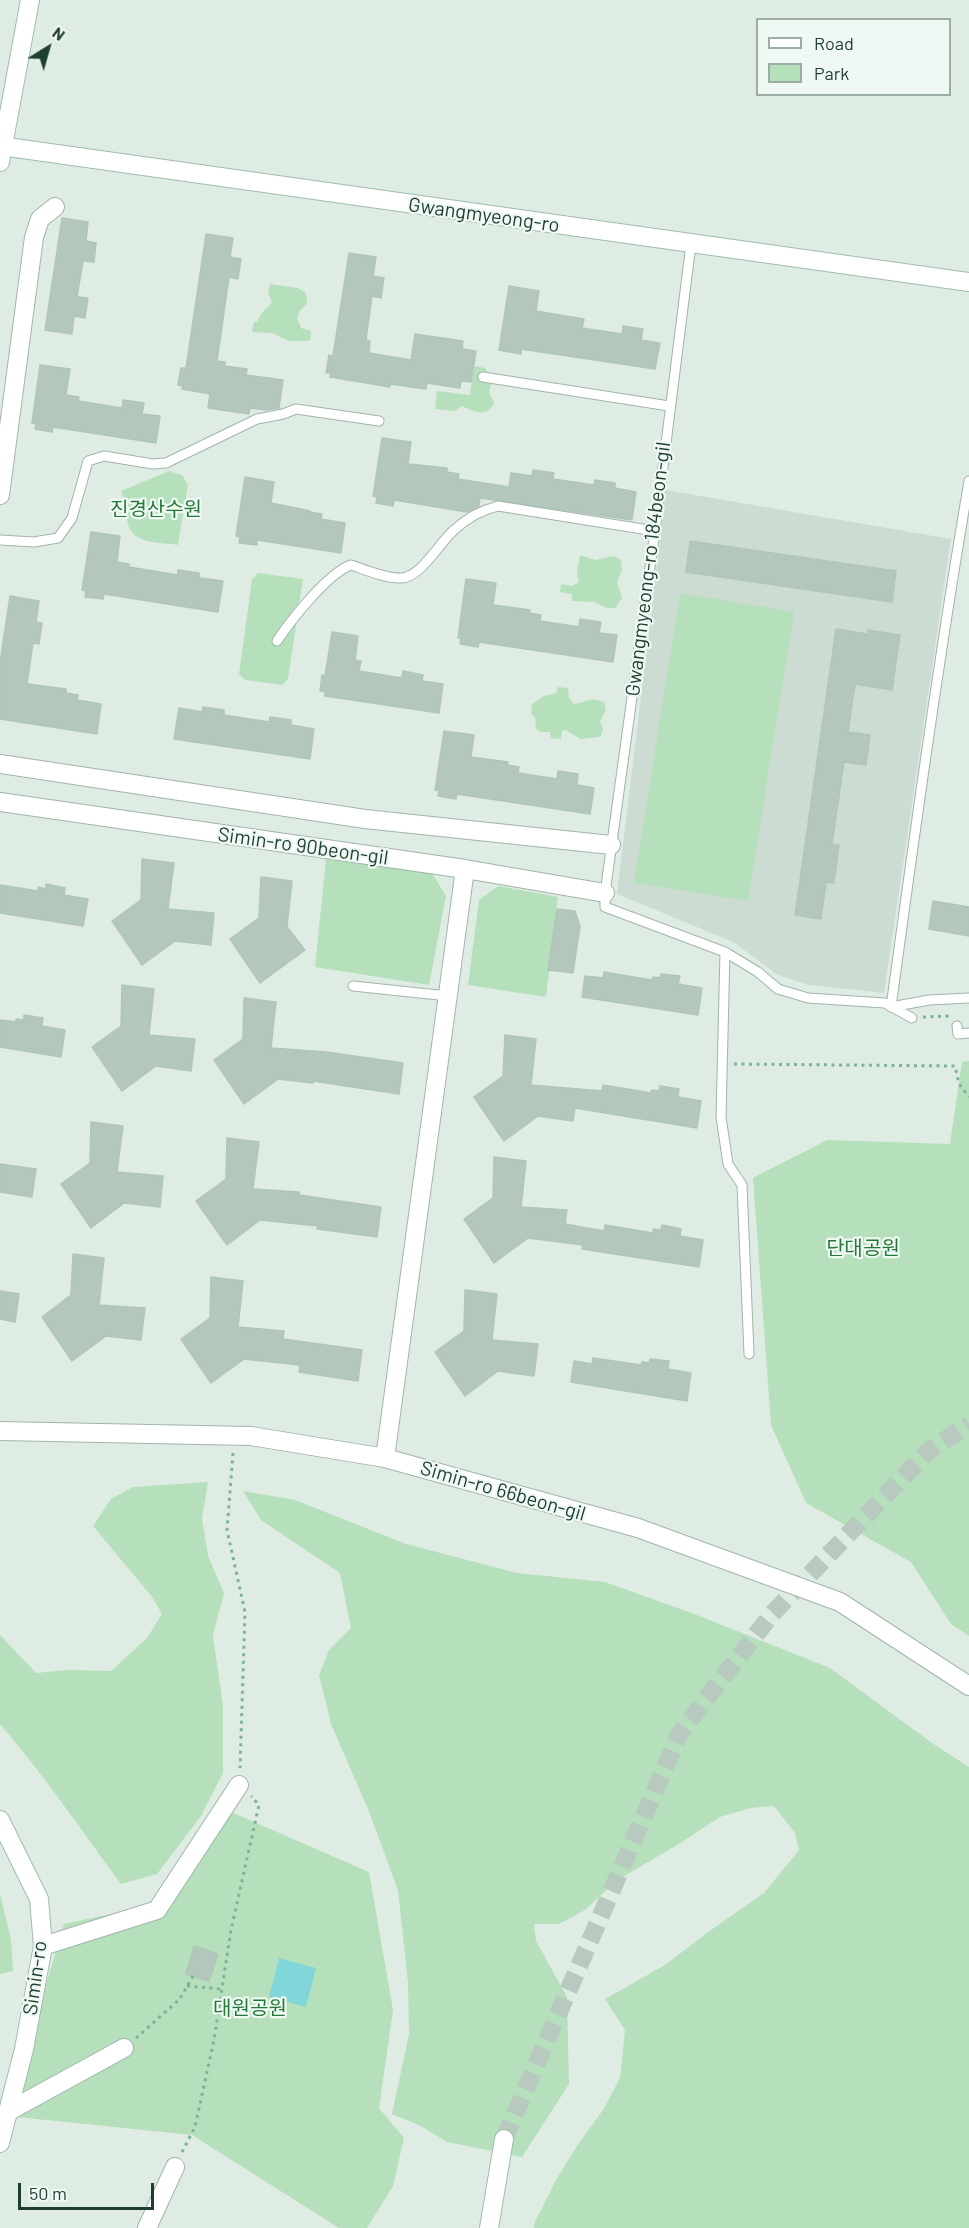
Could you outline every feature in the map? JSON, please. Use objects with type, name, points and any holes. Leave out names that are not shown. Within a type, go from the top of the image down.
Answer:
[{"type":"street","points":[[1,151],[30,0]]},
{"type":"street","name":"Gwangmyeong-ro","points":[[1,151],[924,274],[969,282]]},
{"type":"street","points":[[0,495],[34,237],[40,219],[55,207]]},
{"type":"street","points":[[0,764],[365,819],[611,845]]},
{"type":"street","name":"Simin-ro 90beon-gil","points":[[0,802],[465,869],[605,893]]},
{"type":"street","points":[[385,1458],[465,869]]},
{"type":"street","name":"Simin-ro 66beon-gil","points":[[0,1431],[251,1436],[385,1458],[638,1528],[840,1602],[969,1686]]},
{"type":"street","points":[[43,1946],[157,1910],[239,1785]]},
{"type":"street","name":"Simin-ro","points":[[0,1820],[39,1899],[43,1946],[24,2049],[0,2143]]},
{"type":"street","points":[[9,2111],[124,2048]]},
{"type":"street","points":[[489,2228],[504,2139]]},
{"type":"street","points":[[147,2228],[175,2167]]},
{"type":"lane","name":"Gwangmyeong-ro 184beon-gil","points":[[605,893],[691,244]]},
{"type":"lane","points":[[483,377],[669,406]]},
{"type":"lane","points":[[0,540],[34,542],[58,538],[72,518],[88,461],[96,457],[104,456],[153,464],[166,463],[257,418],[283,414],[296,409],[379,421]]},
{"type":"lane","points":[[891,1007],[937,673],[969,481]]},
{"type":"lane","points":[[277,641],[326,582],[345,567],[351,565],[402,579],[413,576],[453,531],[465,521],[487,509],[498,506],[654,531]]},
{"type":"lane","points":[[605,893],[605,907],[725,952],[758,972],[778,989],[808,998],[885,1003],[912,1018]]},
{"type":"lane","points":[[725,952],[721,1117],[728,1164],[742,1185],[749,1354]]},
{"type":"lane","points":[[353,986],[448,996]]},
{"type":"lane","points":[[891,1007],[929,1000],[969,998]]},
{"type":"lane","points":[[957,1026],[958,1034],[969,1033]]},
{"type":"path","points":[[722,1064],[955,1066],[959,1084],[969,1097]]},
{"type":"path","points":[[235,1436],[227,1530],[245,1612],[239,1785]]},
{"type":"path","points":[[175,2167],[195,2127],[214,2040],[220,1989],[231,1930],[259,1805]]},
{"type":"path","points":[[124,2048],[179,2000],[193,1976]]},
{"type":"path","points":[[187,1986],[220,1989]]},
{"type":"shaded area","points":[[666,490],[951,539],[884,993],[809,985],[778,975],[733,942],[617,894]]},
{"type":"green space","points":[[270,284],[298,288],[306,293],[307,303],[297,318],[301,328],[311,331],[310,341],[289,341],[272,333],[252,332],[254,322],[258,321],[260,315],[272,302],[268,294]]},
{"type":"green space","points":[[474,366],[485,368],[492,382],[489,392],[494,402],[492,407],[485,412],[462,406],[454,411],[435,409],[437,391],[470,395]]},
{"type":"green space","name":"진경산수원","points":[[169,471],[182,475],[188,485],[178,545],[149,541],[136,536],[128,524],[121,491]]},
{"type":"green space","points":[[580,555],[595,560],[614,556],[621,560],[622,569],[617,582],[622,598],[615,608],[607,608],[594,602],[572,601],[572,594],[560,592],[561,584],[572,586],[579,582],[577,572]]},
{"type":"green space","points":[[258,573],[303,579],[288,679],[282,685],[245,680],[239,674],[252,579]]},
{"type":"green space","points":[[680,593],[794,612],[748,901],[634,883]]},
{"type":"green space","points":[[558,687],[568,688],[569,698],[574,704],[591,699],[604,702],[606,710],[600,721],[603,729],[600,737],[581,739],[565,730],[562,731],[561,739],[551,738],[550,732],[541,732],[536,729],[535,717],[531,714],[532,704],[544,696],[556,693]]},
{"type":"green space","points":[[326,859],[432,873],[446,896],[429,985],[315,967]]},
{"type":"green space","points":[[498,886],[558,897],[546,997],[468,985],[479,900]]},
{"type":"green space","name":"단대공원","points":[[969,1061],[969,1636],[951,1624],[911,1562],[806,1503],[771,1425],[753,1178],[827,1140],[950,1144],[962,1062]]},
{"type":"green space","points":[[208,1482],[202,1518],[208,1556],[224,1593],[213,1635],[223,1706],[223,1773],[201,1816],[157,1874],[121,1884],[47,1783],[0,1724],[0,1635],[36,1673],[67,1670],[111,1671],[147,1638],[162,1614],[153,1598],[93,1526],[111,1499],[133,1487]]},
{"type":"green space","points":[[243,1491],[295,1500],[406,1544],[517,1573],[605,1582],[697,1615],[830,1668],[932,1743],[969,1767],[969,2228],[534,2228],[557,2178],[603,2110],[620,2078],[625,2030],[605,1999],[665,1965],[764,1893],[799,1850],[795,1833],[774,1806],[751,1808],[720,1817],[616,1881],[585,1910],[559,1924],[534,1924],[536,1941],[567,1997],[569,2084],[522,2157],[447,2142],[421,2126],[392,2114],[409,2034],[408,1983],[398,1890],[368,1809],[331,1724],[319,1675],[329,1650],[351,1628],[340,1573],[261,1520]]},
{"type":"green space","name":"대원공원","points":[[231,1812],[369,1872],[393,2010],[379,2108],[404,2138],[393,2186],[367,2228],[339,2228],[192,2135],[7,2116],[64,1924],[153,1905]]},
{"type":"green space","points":[[0,1894],[11,1940],[13,1971],[0,1974]]},
{"type":"water","points":[[279,1958],[316,1968],[306,2007],[269,1997]]},
{"type":"building","points":[[62,218],[88,222],[86,241],[96,243],[94,262],[83,261],[77,297],[88,298],[85,318],[74,316],[72,334],[45,330]]},
{"type":"building","points":[[206,234],[233,238],[230,257],[241,259],[238,279],[229,277],[217,361],[225,362],[225,366],[247,369],[246,375],[283,380],[279,408],[266,410],[250,408],[249,414],[208,408],[210,394],[182,389],[183,386],[178,385],[181,368],[186,368]]},
{"type":"building","points":[[349,253],[376,257],[373,276],[384,278],[381,298],[372,296],[366,340],[370,341],[369,353],[411,360],[415,334],[463,341],[462,349],[476,351],[471,382],[461,381],[460,388],[427,383],[426,389],[390,384],[390,387],[330,377],[331,373],[326,373],[329,355],[333,356]]},
{"type":"building","points":[[509,286],[539,291],[536,311],[584,319],[582,328],[622,334],[623,326],[643,329],[641,340],[660,343],[655,369],[521,349],[521,354],[499,350]]},
{"type":"building","points":[[40,365],[70,369],[66,395],[79,397],[78,401],[122,408],[123,400],[144,403],[142,414],[160,416],[156,443],[53,427],[52,432],[35,429],[36,424],[32,423]]},
{"type":"building","points":[[382,438],[411,442],[408,464],[447,468],[447,472],[459,474],[458,479],[509,487],[511,473],[532,476],[533,470],[554,473],[553,479],[594,485],[595,480],[615,483],[615,488],[636,492],[632,520],[480,498],[479,506],[467,512],[394,500],[393,506],[376,503],[377,497],[373,496]]},
{"type":"building","points":[[245,477],[274,482],[271,503],[322,514],[321,519],[345,523],[341,553],[257,540],[257,545],[239,543],[240,537],[236,536]]},
{"type":"building","points":[[91,532],[120,536],[117,562],[129,564],[129,567],[178,575],[178,570],[199,573],[199,578],[223,581],[218,612],[104,594],[103,599],[85,597],[86,591],[82,590]]},
{"type":"building","points":[[690,541],[896,571],[892,602],[686,572]]},
{"type":"building","points":[[466,579],[496,583],[493,605],[530,610],[529,613],[541,615],[540,621],[579,627],[580,619],[601,622],[599,633],[617,635],[613,662],[479,642],[478,647],[460,644],[461,638],[458,638]]},
{"type":"building","points":[[10,596],[39,601],[36,622],[42,623],[39,644],[33,643],[27,684],[66,689],[66,693],[78,695],[77,700],[101,704],[97,734],[0,719],[0,663]]},
{"type":"building","points":[[836,629],[868,634],[868,630],[900,635],[892,690],[855,684],[848,732],[870,735],[866,765],[844,762],[832,844],[839,845],[834,883],[826,882],[821,919],[795,915]]},
{"type":"building","points":[[332,632],[358,636],[355,660],[361,661],[359,671],[402,678],[403,671],[423,675],[422,681],[443,684],[439,713],[325,696],[325,691],[320,691],[322,675],[325,676]]},
{"type":"building","points":[[203,707],[224,710],[224,715],[269,722],[270,717],[291,720],[291,725],[314,729],[310,759],[174,739],[179,708],[202,712]]},
{"type":"building","points":[[444,731],[474,735],[471,757],[508,762],[507,765],[519,767],[518,773],[557,779],[558,771],[578,774],[577,785],[594,788],[590,814],[457,794],[456,799],[438,796],[439,790],[435,790]]},
{"type":"building","points":[[142,859],[174,863],[168,909],[214,913],[211,945],[175,941],[142,965],[112,921],[141,900]]},
{"type":"building","points":[[261,877],[292,881],[287,927],[305,950],[260,983],[230,939],[259,918]]},
{"type":"building","points":[[46,884],[65,888],[64,895],[88,899],[83,926],[0,913],[0,885],[38,891],[38,887],[46,889]]},
{"type":"building","points":[[933,901],[969,907],[969,936],[929,929]]},
{"type":"building","points":[[557,909],[575,911],[580,926],[573,973],[548,970]]},
{"type":"building","points":[[604,972],[652,980],[653,977],[660,978],[661,974],[680,976],[678,984],[702,988],[698,1015],[582,997],[585,976],[603,978]]},
{"type":"building","points":[[122,985],[154,989],[149,1035],[195,1039],[191,1071],[156,1066],[122,1091],[92,1047],[121,1026]]},
{"type":"building","points":[[244,998],[276,1002],[271,1048],[326,1052],[403,1063],[399,1094],[313,1081],[313,1083],[278,1079],[244,1104],[214,1060],[243,1039]]},
{"type":"building","points":[[24,1015],[43,1018],[42,1026],[65,1030],[61,1057],[0,1047],[0,1020],[16,1022],[16,1019],[24,1020]]},
{"type":"building","points":[[505,1035],[536,1039],[531,1085],[602,1091],[603,1085],[651,1093],[652,1090],[659,1091],[660,1086],[679,1089],[678,1097],[701,1101],[697,1128],[575,1108],[573,1121],[538,1116],[504,1141],[474,1097],[503,1076]]},
{"type":"building","points":[[91,1122],[123,1126],[117,1172],[163,1176],[160,1207],[124,1203],[91,1228],[61,1184],[90,1163]]},
{"type":"building","points":[[227,1138],[259,1142],[253,1189],[299,1192],[299,1195],[381,1207],[377,1237],[317,1229],[318,1226],[260,1220],[227,1245],[196,1201],[226,1179]]},
{"type":"building","points":[[494,1157],[526,1161],[521,1207],[567,1210],[565,1224],[604,1231],[605,1225],[653,1233],[653,1229],[661,1230],[662,1225],[681,1229],[680,1236],[703,1240],[699,1267],[582,1249],[583,1245],[528,1238],[494,1263],[464,1219],[493,1198]]},
{"type":"building","points":[[0,1164],[36,1169],[32,1197],[0,1192]]},
{"type":"building","points":[[73,1254],[104,1258],[99,1305],[145,1308],[141,1340],[106,1336],[72,1361],[42,1317],[71,1295]]},
{"type":"building","points":[[211,1277],[243,1281],[238,1327],[284,1331],[283,1339],[362,1350],[358,1381],[299,1372],[300,1365],[244,1359],[211,1383],[181,1339],[210,1318]]},
{"type":"building","points":[[465,1290],[497,1294],[492,1340],[538,1344],[534,1376],[498,1371],[465,1396],[435,1352],[464,1331]]},
{"type":"building","points":[[0,1291],[19,1294],[15,1322],[0,1319]]},
{"type":"building","points":[[593,1358],[641,1365],[642,1362],[649,1363],[650,1359],[669,1361],[668,1369],[691,1373],[687,1401],[571,1382],[574,1361],[592,1364]]},
{"type":"building","points":[[194,1946],[218,1954],[209,1981],[186,1974]]},
{"type":"tunnel","points":[[504,2139],[680,1733],[771,1615],[927,1452],[969,1424]]}]
